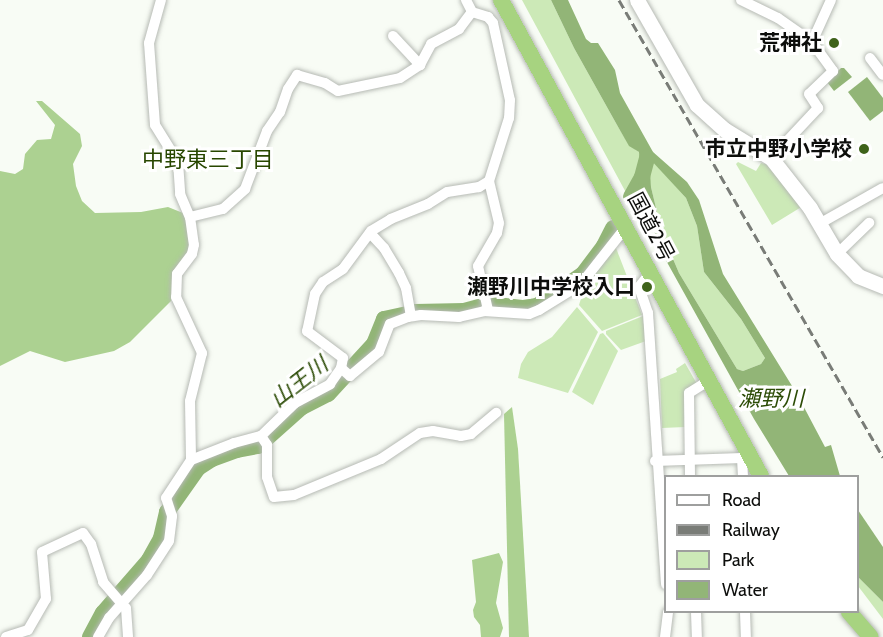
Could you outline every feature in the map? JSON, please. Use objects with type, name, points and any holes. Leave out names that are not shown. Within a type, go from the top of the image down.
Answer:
[{"type":"highway","name":"国道2号","points":[[501,0],[626,227],[746,457],[760,475]]},
{"type":"highway","points":[[850,613],[871,637]]},
{"type":"main road","points":[[637,0],[697,105],[725,130],[771,158],[810,208],[837,254],[858,276],[883,286]]},
{"type":"street","points":[[98,637],[120,601],[147,575],[166,546],[171,509],[166,498],[191,460],[190,401],[202,353],[177,297],[175,280],[192,254],[190,217],[180,194],[178,162],[155,125],[149,43],[161,0]]},
{"type":"street","points":[[466,0],[472,12],[489,17],[493,23],[510,100],[509,118],[489,181],[499,223],[497,233],[478,266],[487,307]]},
{"type":"street","points":[[741,0],[778,18],[812,42],[833,71],[809,94],[818,108],[771,158]]},
{"type":"street","points":[[812,42],[831,0]]},
{"type":"street","points":[[190,217],[223,209],[245,189],[267,131],[280,112],[288,88],[297,75],[326,83],[338,91],[400,78],[420,65],[431,44],[459,29],[472,12]]},
{"type":"street","points":[[393,36],[420,65]]},
{"type":"street","points":[[870,58],[883,75]]},
{"type":"street","points":[[344,371],[343,358],[307,332],[310,308],[319,288],[343,269],[370,233],[391,219],[428,204],[447,192],[479,187],[489,181]]},
{"type":"street","points":[[819,224],[883,188]]},
{"type":"street","points":[[837,254],[869,224]]},
{"type":"street","points":[[191,460],[234,443],[263,439],[295,403],[330,384],[344,371],[379,352],[390,324],[410,313],[459,317],[487,307],[528,314],[540,310],[581,284],[626,227]]},
{"type":"street","points":[[370,233],[384,248],[399,273],[410,313]]},
{"type":"street","points":[[650,273],[639,287],[648,313],[655,461],[659,478],[664,554]]},
{"type":"street","points":[[690,475],[689,393],[708,381]]},
{"type":"street","points":[[263,439],[267,477],[274,497],[294,495],[381,459],[420,433],[433,431],[461,436],[471,434],[496,413]]},
{"type":"street","points":[[655,461],[746,457],[742,475]]},
{"type":"street","points":[[6,637],[28,630],[46,599],[42,552],[83,533],[91,544],[103,582],[126,608],[128,637]]},
{"type":"street","points":[[663,636],[668,613]]},
{"type":"street","points":[[696,613],[697,637]]},
{"type":"street","points":[[745,613],[746,637]]},
{"type":"green space","points":[[522,0],[551,0],[574,48],[617,125],[629,145],[639,152],[640,175],[648,199],[651,221],[637,213]]},
{"type":"green space","points":[[649,157],[686,198],[697,226],[704,272],[741,319],[765,358],[761,364],[743,371],[737,369],[679,273],[662,233],[647,164]]},
{"type":"green space","points":[[738,162],[756,171],[761,163],[770,165],[803,206],[772,225],[736,164]]},
{"type":"green space","points":[[616,248],[642,315],[602,331],[579,305],[585,286]]},
{"type":"green space","points":[[577,307],[598,332],[568,393],[518,378],[521,364],[528,352],[552,337]]},
{"type":"green space","points":[[643,316],[646,341],[621,350],[606,334],[606,331]]},
{"type":"green space","points":[[603,333],[618,351],[593,405],[572,392],[600,334]]},
{"type":"green space","points":[[685,363],[697,384],[685,427],[662,428],[660,379],[677,372],[676,369]]},
{"type":"green space","points":[[859,578],[883,602],[883,619],[859,587]]},
{"type":"shaded area","points":[[36,101],[42,101],[80,134],[82,146],[73,164],[76,186],[82,201],[95,213],[141,212],[168,207],[183,213],[193,232],[191,245],[173,284],[171,301],[130,342],[114,351],[65,362],[30,351],[0,366],[0,171],[15,174],[23,169],[25,154],[37,140],[51,139],[55,125]]},
{"type":"shaded area","points":[[512,407],[518,449],[529,637],[509,637],[504,414]]},
{"type":"shaded area","points":[[499,553],[503,562],[496,603],[503,628],[500,637],[481,637],[480,625],[474,617],[473,610],[476,602],[472,560]]},
{"type":"water","name":"瀬野川","points":[[551,0],[568,0],[586,39],[591,43],[598,43],[615,70],[620,93],[653,152],[687,182],[699,200],[723,274],[797,394],[825,447],[831,445],[840,475],[788,475],[754,419],[658,246],[640,174],[639,152],[629,146],[574,48]],"holes":[[[649,158],[686,198],[697,226],[704,272],[741,319],[765,358],[761,364],[743,371],[737,369],[679,273],[662,233],[651,187]]]},
{"type":"water","points":[[841,68],[844,68],[852,77],[834,91],[827,82]]},
{"type":"water","points":[[867,77],[883,98],[883,111],[870,121],[848,92]]},
{"type":"water","points":[[859,511],[883,547],[883,602],[859,578]]},
{"type":"waterway","name":"山王川","points":[[631,197],[642,177],[647,158]]},
{"type":"waterway","name":"山王川","points":[[90,637],[103,613],[149,560],[161,538],[167,512],[198,468],[212,459],[237,450],[258,446],[302,407],[328,394],[374,344],[384,319],[416,312],[464,311],[490,304],[524,308],[537,306],[583,274],[604,246],[613,228]]},
{"type":"railway","points":[[619,0],[883,457]]},
{"type":"place","name":"荒神社","points":[[834,43]]},
{"type":"place","name":"市立中野小学校","points":[[864,149]]},
{"type":"place","name":"瀬野川中学校入口","points":[[647,287]]},
{"type":"district","name":"中野東三丁目","points":[[208,160]]}]
